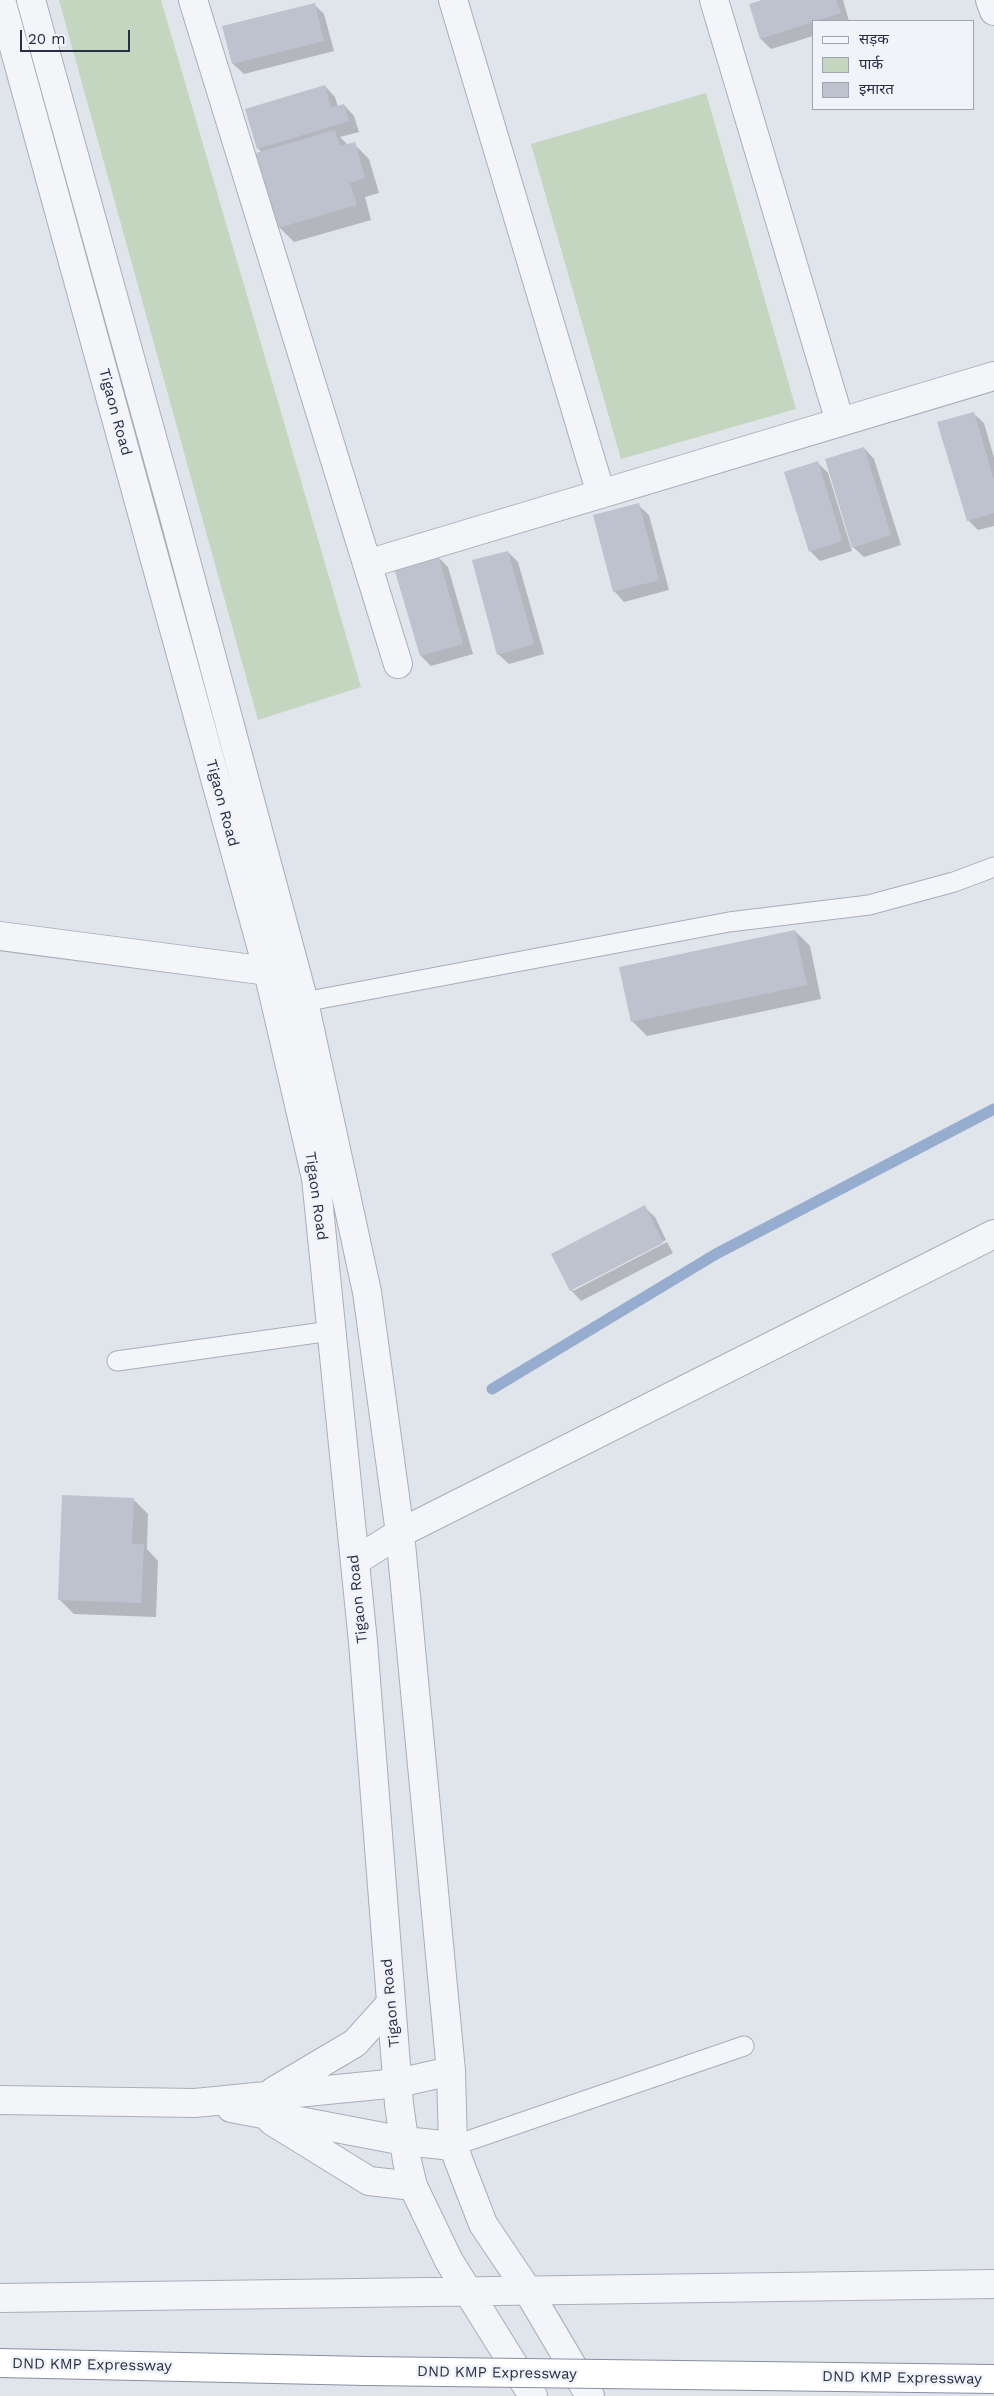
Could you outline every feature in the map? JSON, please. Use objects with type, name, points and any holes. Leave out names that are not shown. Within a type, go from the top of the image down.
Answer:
[{"type":"highway","name":"DND KMP Expressway","points":[[0,2364],[994,2379]]},
{"type":"street","name":"Tigaon Road","points":[[2,0],[268,970],[316,1178],[355,1561],[398,2083],[404,2140],[413,2186],[448,2261],[533,2396]]},
{"type":"street","points":[[31,0],[172,510],[304,1002],[367,1292],[400,1532],[451,2071],[453,2146],[483,2224],[528,2291],[590,2396]]},
{"type":"street","points":[[193,0],[398,664]]},
{"type":"street","points":[[453,0],[601,494]]},
{"type":"street","points":[[714,0],[840,422]]},
{"type":"street","points":[[990,0],[994,12]]},
{"type":"street","points":[[367,564],[994,376]]},
{"type":"street","points":[[0,936],[268,970]]},
{"type":"street","points":[[355,1561],[400,1532],[994,1234]]},
{"type":"street","points":[[263,2104],[354,2043],[391,2004]]},
{"type":"street","points":[[0,2100],[263,2104],[398,2083],[451,2071]]},
{"type":"street","points":[[263,2104],[404,2140],[453,2146]]},
{"type":"street","points":[[263,2104],[369,2182],[413,2186]]},
{"type":"street","points":[[0,2298],[994,2284]]},
{"type":"lane","points":[[277,1007],[729,922],[869,904],[954,882],[994,867]]},
{"type":"lane","points":[[117,1361],[331,1331]]},
{"type":"lane","points":[[453,2146],[744,2046]]},
{"type":"green space","points":[[59,0],[161,0],[361,687],[258,720]]},
{"type":"green space","points":[[706,93],[796,409],[621,459],[531,144]]},
{"type":"building","points":[[762,0],[836,0],[841,13],[819,20],[812,20],[812,22],[760,39],[749,4]]},
{"type":"building","points":[[315,3],[324,41],[232,64],[222,26]]},
{"type":"building","points":[[325,85],[331,108],[344,104],[349,121],[257,149],[245,109]]},
{"type":"building","points":[[335,130],[340,146],[355,142],[365,178],[350,183],[357,205],[278,228],[256,153]]},
{"type":"building","points":[[974,412],[994,480],[994,513],[967,521],[937,422]]},
{"type":"building","points":[[864,447],[891,535],[852,548],[825,459]]},
{"type":"building","points":[[818,461],[842,541],[809,552],[784,472]]},
{"type":"building","points":[[639,503],[659,580],[613,592],[593,515]]},
{"type":"building","points":[[508,551],[534,644],[497,655],[472,560]]},
{"type":"building","points":[[438,555],[463,644],[420,656],[394,568]]},
{"type":"building","points":[[795,930],[807,985],[631,1022],[619,967]]},
{"type":"building","points":[[645,1205],[663,1243],[570,1291],[551,1254]]},
{"type":"building","points":[[62,1495],[134,1498],[132,1544],[144,1544],[141,1603],[58,1600]]},
{"type":"waterway","points":[[492,1389],[716,1254],[994,1109]]}]
